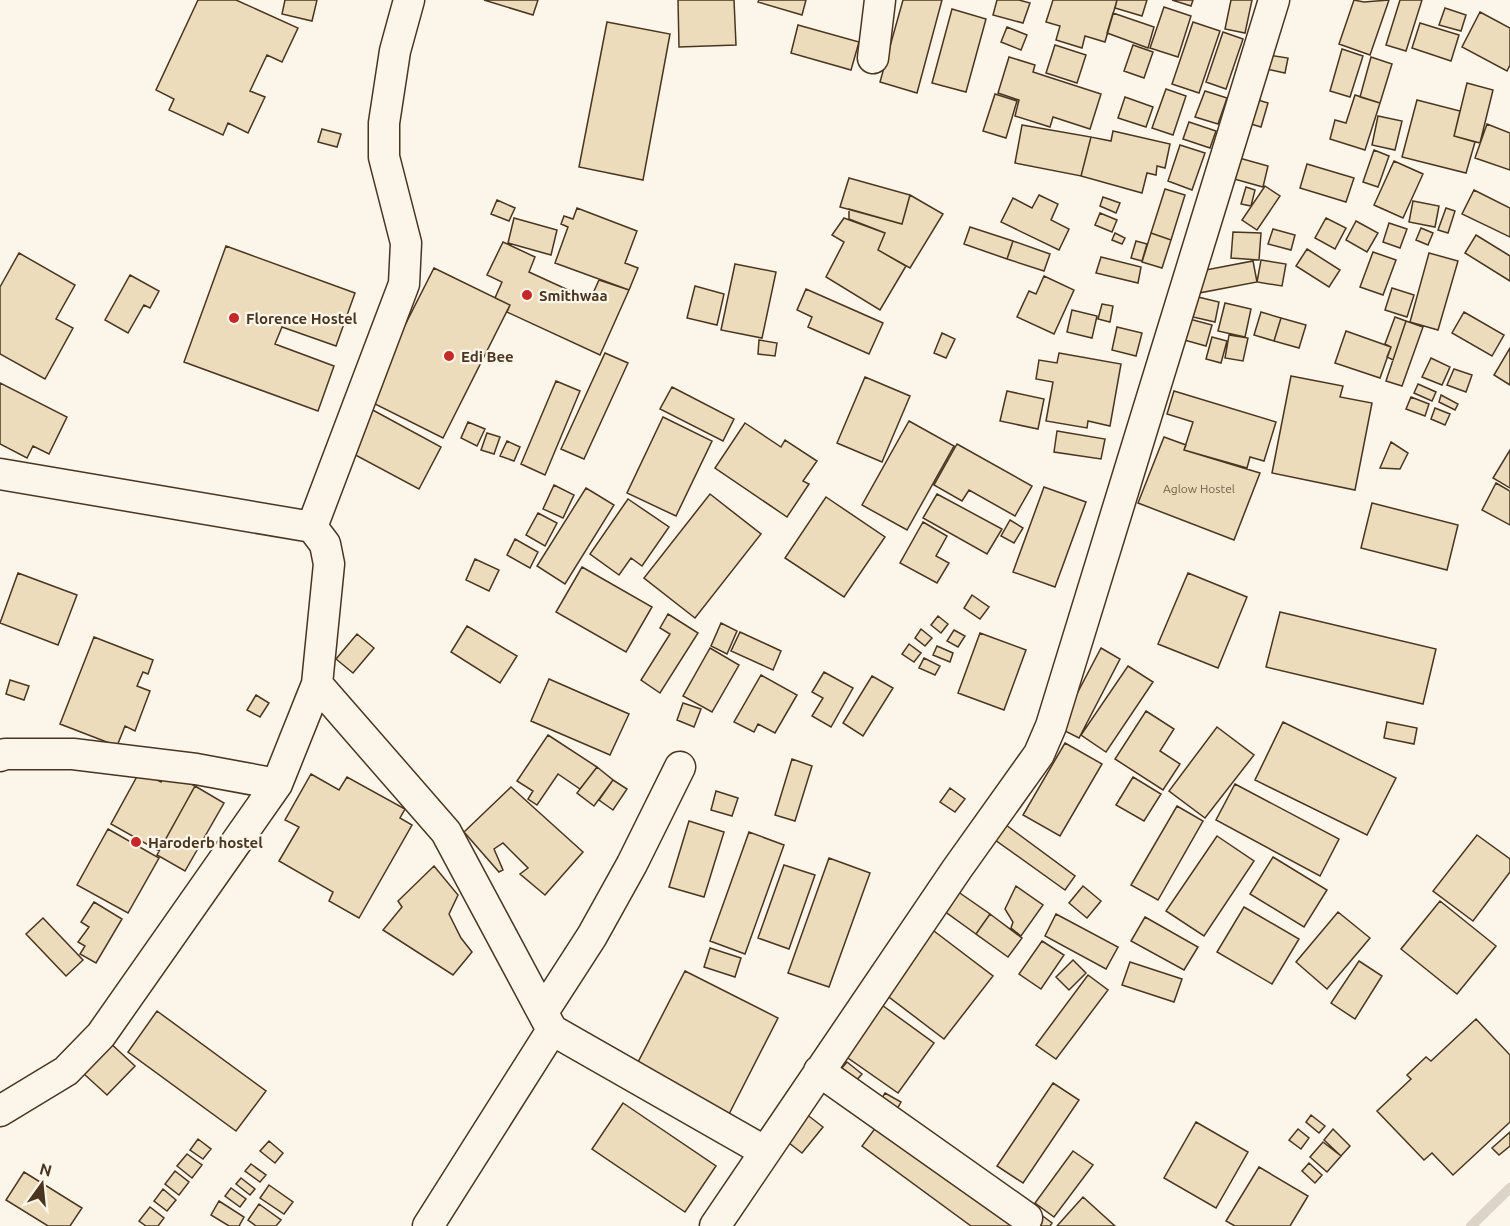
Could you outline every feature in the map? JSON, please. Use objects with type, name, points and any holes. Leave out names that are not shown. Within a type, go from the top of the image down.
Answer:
[{"type":"street","points":[[312,528],[404,284],[406,243],[384,157],[384,123],[395,51],[409,0]]},
{"type":"street","points":[[873,58],[880,0]]},
{"type":"street","points":[[714,1226],[957,869],[1039,754],[1051,726],[1274,0]]},
{"type":"street","points":[[0,474],[312,528],[325,544],[329,564],[317,684],[277,784],[101,1035],[66,1071],[0,1111]]},
{"type":"street","points":[[317,684],[446,832],[547,1021],[764,1151]]},
{"type":"street","points":[[0,756],[5,754],[73,754],[196,769],[277,784]]},
{"type":"street","points":[[428,1226],[547,1021],[632,864],[680,767]]},
{"type":"street","points":[[819,1071],[1027,1218]]},
{"type":"building","points":[[198,0],[236,0],[298,28],[282,62],[267,55],[250,91],[265,97],[248,133],[228,123],[223,135],[169,110],[174,99],[156,90]]},
{"type":"building","points":[[285,0],[317,0],[312,21],[282,14]]},
{"type":"building","points":[[484,0],[538,0],[533,15]]},
{"type":"building","points":[[678,0],[734,0],[736,45],[679,47]]},
{"type":"building","points":[[759,0],[806,0],[802,15],[758,2]]},
{"type":"building","points":[[903,0],[942,0],[917,93],[880,82]]},
{"type":"building","points":[[997,0],[1019,0],[1030,3],[1023,23],[993,15]]},
{"type":"building","points":[[1053,0],[1117,0],[1105,42],[1085,36],[1082,48],[1056,40],[1060,26],[1046,22]]},
{"type":"building","points":[[1117,0],[1147,0],[1142,16],[1115,8]]},
{"type":"building","points":[[1172,0],[1193,0],[1191,6]]},
{"type":"building","points":[[1231,0],[1252,0],[1245,33],[1225,29]]},
{"type":"building","points":[[1354,0],[1364,2],[1389,0],[1370,55],[1339,44]]},
{"type":"building","points":[[1400,0],[1422,0],[1406,51],[1386,45]]},
{"type":"building","points":[[1164,7],[1191,16],[1178,57],[1150,48]]},
{"type":"building","points":[[1445,8],[1466,15],[1461,31],[1439,25]]},
{"type":"building","points":[[952,9],[986,19],[966,92],[932,83]]},
{"type":"building","points":[[1480,12],[1510,28],[1510,65],[1507,71],[1462,47]]},
{"type":"building","points":[[1113,13],[1154,27],[1148,48],[1107,33]]},
{"type":"building","points":[[607,22],[670,34],[643,180],[579,167]]},
{"type":"building","points":[[1193,22],[1220,31],[1199,93],[1172,84]]},
{"type":"building","points":[[1420,23],[1459,35],[1451,61],[1412,48]]},
{"type":"building","points":[[798,25],[859,42],[851,70],[791,53]]},
{"type":"building","points":[[1007,27],[1027,35],[1021,50],[1001,42]]},
{"type":"building","points":[[1223,32],[1243,39],[1226,89],[1206,82]]},
{"type":"building","points":[[1055,45],[1086,55],[1077,83],[1046,73]]},
{"type":"building","points":[[1133,45],[1153,52],[1144,78],[1124,71]]},
{"type":"building","points":[[1342,49],[1363,56],[1350,97],[1330,91]]},
{"type":"building","points":[[1269,55],[1288,58],[1285,73],[1266,69]]},
{"type":"building","points":[[1009,57],[1035,65],[1033,72],[1101,94],[1090,129],[1053,117],[1050,127],[1015,116],[1019,100],[998,93]]},
{"type":"building","points":[[1371,57],[1392,64],[1380,103],[1360,97]]},
{"type":"building","points":[[1467,83],[1493,90],[1480,143],[1454,136]]},
{"type":"building","points":[[1166,89],[1186,96],[1173,135],[1152,128]]},
{"type":"building","points":[[1205,91],[1227,98],[1218,124],[1195,117]]},
{"type":"building","points":[[995,94],[1017,101],[1006,138],[983,131]]},
{"type":"building","points":[[1355,95],[1380,103],[1365,150],[1330,139],[1335,120],[1346,123]]},
{"type":"building","points":[[1125,97],[1153,107],[1146,127],[1118,118]]},
{"type":"building","points":[[1248,97],[1268,103],[1261,127],[1241,121]]},
{"type":"building","points":[[1417,100],[1460,111],[1454,136],[1475,142],[1466,173],[1402,157]]},
{"type":"building","points":[[1378,116],[1402,121],[1395,150],[1372,145]]},
{"type":"building","points":[[1189,122],[1216,131],[1210,148],[1183,139]]},
{"type":"building","points":[[1487,124],[1510,133],[1510,170],[1475,158]]},
{"type":"building","points":[[1022,125],[1091,137],[1081,176],[1015,163]]},
{"type":"building","points":[[322,129],[341,134],[337,147],[318,142]]},
{"type":"building","points":[[1113,131],[1170,144],[1165,168],[1157,166],[1156,175],[1147,173],[1142,193],[1081,176],[1091,137],[1111,141]]},
{"type":"building","points":[[1180,145],[1205,153],[1192,190],[1168,181]]},
{"type":"building","points":[[1374,150],[1389,156],[1378,187],[1363,182]]},
{"type":"building","points":[[1232,156],[1268,166],[1263,187],[1227,177]]},
{"type":"building","points":[[1394,161],[1423,174],[1403,218],[1374,205]]},
{"type":"building","points":[[1307,164],[1354,178],[1346,202],[1300,188]]},
{"type":"building","points":[[849,178],[910,195],[902,224],[840,207]]},
{"type":"building","points":[[1265,186],[1280,196],[1257,230],[1242,220]]},
{"type":"building","points":[[1246,187],[1255,190],[1251,206],[1241,204]]},
{"type":"building","points":[[1165,189],[1185,195],[1171,240],[1151,233]]},
{"type":"building","points":[[1474,190],[1510,208],[1510,237],[1462,214]]},
{"type":"building","points":[[910,195],[943,214],[910,268],[878,250],[885,233],[849,219],[849,209],[902,224]]},
{"type":"building","points":[[1039,195],[1058,204],[1051,220],[1069,229],[1059,250],[1001,222],[1013,198],[1032,208]]},
{"type":"building","points":[[1103,197],[1120,203],[1116,213],[1100,206]]},
{"type":"building","points":[[497,200],[515,208],[509,221],[491,214]]},
{"type":"building","points":[[1413,201],[1439,206],[1435,227],[1409,222]]},
{"type":"building","points":[[577,208],[637,231],[625,263],[638,268],[629,290],[555,263],[568,227],[561,224],[564,216],[573,219]]},
{"type":"building","points":[[1446,208],[1455,211],[1448,233],[1438,230]]},
{"type":"building","points":[[1100,213],[1117,220],[1112,232],[1095,225]]},
{"type":"building","points":[[514,218],[557,230],[551,255],[508,243]]},
{"type":"building","points":[[844,218],[885,233],[878,250],[906,266],[880,310],[826,277],[844,242],[832,235]]},
{"type":"building","points":[[1326,218],[1346,228],[1335,249],[1315,238]]},
{"type":"building","points":[[1356,221],[1378,233],[1367,252],[1346,240]]},
{"type":"building","points":[[1389,223],[1407,229],[1400,248],[1383,242]]},
{"type":"building","points":[[970,227],[1013,241],[1007,259],[964,244]]},
{"type":"building","points":[[1421,228],[1433,233],[1428,245],[1416,240]]},
{"type":"building","points":[[1273,229],[1295,235],[1291,250],[1268,244]]},
{"type":"building","points":[[1233,232],[1261,233],[1259,260],[1231,258]]},
{"type":"building","points":[[1115,233],[1125,238],[1122,244],[1112,240]]},
{"type":"building","points":[[1151,233],[1171,240],[1162,268],[1142,262]]},
{"type":"building","points":[[1476,235],[1510,256],[1510,281],[1465,253]]},
{"type":"building","points":[[1013,241],[1050,254],[1044,271],[1007,259]]},
{"type":"building","points":[[1136,241],[1147,244],[1142,261],[1131,258]]},
{"type":"building","points":[[503,242],[535,257],[529,272],[590,300],[599,280],[629,290],[600,355],[507,312],[510,305],[495,298],[502,282],[487,275]]},
{"type":"building","points":[[226,246],[355,293],[336,346],[282,327],[275,344],[334,366],[318,411],[184,362]]},
{"type":"building","points":[[1307,249],[1340,270],[1329,287],[1296,266]]},
{"type":"building","points":[[1373,252],[1396,260],[1383,295],[1360,287]]},
{"type":"building","points":[[19,253],[75,285],[56,319],[73,328],[45,379],[0,354],[0,287]]},
{"type":"building","points":[[1429,253],[1458,261],[1438,330],[1410,322]]},
{"type":"building","points":[[1101,257],[1141,267],[1138,283],[1096,273]]},
{"type":"building","points":[[1261,260],[1286,264],[1282,286],[1257,282]]},
{"type":"building","points":[[1253,261],[1257,282],[1199,293],[1195,272]]},
{"type":"building","points":[[735,264],[776,272],[762,338],[721,330]]},
{"type":"building","points":[[434,268],[510,305],[443,438],[367,400]]},
{"type":"building","points":[[130,275],[159,291],[150,308],[144,305],[128,333],[105,320]]},
{"type":"building","points":[[1044,276],[1074,290],[1054,334],[1017,317],[1029,291],[1036,294]]},
{"type":"building","points":[[695,286],[724,294],[717,325],[687,318]]},
{"type":"building","points":[[1392,288],[1414,295],[1407,317],[1385,310]]},
{"type":"building","points":[[806,289],[883,323],[869,354],[808,327],[812,317],[797,310]]},
{"type":"building","points":[[1198,297],[1219,302],[1215,322],[1193,317]]},
{"type":"building","points":[[1225,303],[1251,309],[1245,337],[1218,331]]},
{"type":"building","points":[[1102,304],[1113,306],[1110,322],[1098,319]]},
{"type":"building","points":[[1072,310],[1097,316],[1092,338],[1067,332]]},
{"type":"building","points":[[1261,312],[1281,318],[1274,341],[1254,335]]},
{"type":"building","points":[[1464,312],[1504,335],[1492,356],[1452,333]]},
{"type":"building","points":[[1182,317],[1212,325],[1206,346],[1177,338]]},
{"type":"building","points":[[1395,317],[1406,321],[1393,360],[1387,357],[1391,347],[1385,344]]},
{"type":"building","points":[[1281,318],[1306,325],[1299,348],[1274,341]]},
{"type":"building","points":[[1406,321],[1423,327],[1402,386],[1386,381]]},
{"type":"building","points":[[1117,327],[1142,333],[1136,356],[1112,350]]},
{"type":"building","points":[[1346,331],[1391,347],[1380,378],[1335,363]]},
{"type":"building","points":[[942,333],[955,339],[946,358],[934,353]]},
{"type":"building","points":[[1229,335],[1248,338],[1243,361],[1225,358]]},
{"type":"building","points":[[1212,337],[1227,341],[1221,363],[1206,359]]},
{"type":"building","points":[[759,340],[777,343],[775,356],[758,354]]},
{"type":"building","points":[[1510,348],[1510,385],[1494,375]]},
{"type":"building","points":[[605,353],[628,363],[584,459],[561,449]]},
{"type":"building","points":[[1059,353],[1121,364],[1110,426],[1088,421],[1087,428],[1046,421],[1053,382],[1036,379],[1039,360],[1057,363]]},
{"type":"building","points":[[1431,358],[1450,367],[1442,385],[1422,377]]},
{"type":"building","points":[[1454,369],[1472,375],[1466,392],[1447,385]]},
{"type":"building","points":[[1291,376],[1343,386],[1340,397],[1372,403],[1355,490],[1272,473]]},
{"type":"building","points":[[865,377],[910,396],[882,462],[837,443]]},
{"type":"building","points":[[556,381],[580,391],[545,475],[521,464]]},
{"type":"building","points":[[0,383],[67,417],[49,454],[33,446],[27,458],[0,444]]},
{"type":"building","points":[[1418,384],[1436,392],[1432,401],[1414,393]]},
{"type":"building","points":[[672,387],[734,419],[723,441],[660,409]]},
{"type":"building","points":[[1007,391],[1044,399],[1038,429],[1000,421]]},
{"type":"building","points":[[1174,391],[1276,422],[1264,461],[1250,457],[1247,468],[1184,450],[1193,422],[1167,414]]},
{"type":"building","points":[[1441,395],[1458,404],[1455,410],[1439,402]]},
{"type":"building","points":[[1411,397],[1429,404],[1425,416],[1406,409]]},
{"type":"building","points":[[369,408],[441,447],[419,489],[346,450]]},
{"type":"building","points":[[1435,408],[1450,414],[1445,425],[1431,419]]},
{"type":"building","points":[[663,417],[712,441],[676,516],[627,493]]},
{"type":"building","points":[[909,421],[954,446],[907,530],[862,505]]},
{"type":"building","points":[[468,422],[485,429],[477,446],[461,438]]},
{"type":"building","points":[[745,423],[781,447],[785,440],[817,461],[803,481],[809,484],[787,517],[715,468]]},
{"type":"building","points":[[1057,431],[1105,439],[1101,459],[1054,452]]},
{"type":"building","points":[[487,433],[500,437],[494,454],[481,450]]},
{"type":"building","points":[[1164,437],[1186,445],[1184,450],[1260,473],[1234,540],[1138,503]]},
{"type":"building","points":[[507,441],[520,447],[514,461],[500,456]]},
{"type":"building","points":[[1391,442],[1408,453],[1400,469],[1380,468]]},
{"type":"building","points":[[957,444],[1032,486],[1015,516],[969,490],[962,501],[934,485]]},
{"type":"building","points":[[1510,450],[1510,488],[1493,478]]},
{"type":"building","points":[[1496,483],[1510,491],[1510,525],[1482,510]]},
{"type":"building","points":[[554,485],[574,495],[563,518],[543,509]]},
{"type":"building","points":[[1044,487],[1086,502],[1055,587],[1013,572]]},
{"type":"building","points":[[586,488],[614,505],[565,584],[537,566]]},
{"type":"building","points":[[710,494],[761,534],[695,618],[644,578]]},
{"type":"building","points":[[937,494],[1002,529],[987,554],[923,518]]},
{"type":"building","points":[[826,497],[885,537],[844,597],[785,558]]},
{"type":"building","points":[[628,499],[669,527],[642,566],[631,558],[619,575],[590,554]]},
{"type":"building","points":[[1372,503],[1458,525],[1447,570],[1361,548]]},
{"type":"building","points":[[538,513],[557,523],[545,546],[526,535]]},
{"type":"building","points":[[1010,520],[1023,528],[1014,543],[1001,536]]},
{"type":"building","points":[[923,522],[947,536],[936,556],[949,563],[937,583],[900,563]]},
{"type":"building","points":[[515,539],[538,552],[530,568],[507,555]]},
{"type":"building","points":[[475,559],[499,570],[489,591],[466,580]]},
{"type":"building","points":[[582,567],[652,607],[626,652],[556,612]]},
{"type":"building","points":[[18,573],[77,595],[58,645],[0,623]]},
{"type":"building","points":[[1188,573],[1247,597],[1218,668],[1158,644]]},
{"type":"building","points":[[972,595],[989,607],[980,619],[964,608]]},
{"type":"building","points":[[1280,612],[1436,649],[1423,704],[1266,667]]},
{"type":"building","points":[[668,614],[698,633],[660,693],[641,680],[670,634],[660,628]]},
{"type":"building","points":[[938,616],[948,624],[941,633],[931,625]]},
{"type":"building","points":[[721,623],[737,631],[727,654],[711,646]]},
{"type":"building","points":[[467,626],[517,656],[500,683],[451,652]]},
{"type":"building","points":[[921,629],[932,638],[925,646],[915,638]]},
{"type":"building","points":[[954,630],[965,636],[958,647],[947,641]]},
{"type":"building","points":[[740,632],[781,651],[773,670],[731,651]]},
{"type":"building","points":[[980,633],[1026,650],[1004,710],[958,693]]},
{"type":"building","points":[[357,634],[374,648],[353,673],[336,659]]},
{"type":"building","points":[[94,637],[153,660],[148,674],[143,672],[137,686],[150,691],[135,731],[125,726],[117,746],[60,724]]},
{"type":"building","points":[[909,644],[921,653],[914,662],[902,654]]},
{"type":"building","points":[[937,646],[953,653],[950,662],[933,655]]},
{"type":"building","points":[[710,648],[739,665],[712,712],[683,696]]},
{"type":"building","points":[[1101,648],[1120,659],[1079,738],[1059,728]]},
{"type":"building","points":[[924,658],[940,666],[935,675],[919,668]]},
{"type":"building","points":[[1128,666],[1153,682],[1106,752],[1081,735]]},
{"type":"building","points":[[824,672],[853,688],[831,727],[812,716],[823,698],[812,692]]},
{"type":"building","points":[[761,675],[797,695],[775,733],[758,724],[754,732],[734,722]]},
{"type":"building","points":[[872,676],[893,688],[863,736],[843,723]]},
{"type":"building","points":[[549,679],[629,714],[610,755],[531,721]]},
{"type":"building","points":[[10,680],[29,686],[24,700],[6,694]]},
{"type":"building","points":[[256,695],[269,703],[260,717],[247,710]]},
{"type":"building","points":[[683,703],[701,709],[694,727],[677,720]]},
{"type":"building","points":[[1146,711],[1174,729],[1160,751],[1180,764],[1163,790],[1115,759]]},
{"type":"building","points":[[1283,722],[1396,778],[1367,835],[1255,780]]},
{"type":"building","points":[[1387,722],[1417,728],[1414,744],[1384,738]]},
{"type":"building","points":[[1217,727],[1254,755],[1205,818],[1169,791]]},
{"type":"building","points":[[548,735],[597,767],[580,789],[558,774],[537,805],[528,799],[533,791],[517,781]]},
{"type":"building","points":[[1065,743],[1102,764],[1060,836],[1023,815]]},
{"type":"building","points":[[792,759],[812,766],[795,821],[775,815]]},
{"type":"building","points":[[597,767],[613,780],[594,806],[577,793]]},
{"type":"building","points":[[140,771],[161,782],[167,771],[195,786],[159,851],[111,824]]},
{"type":"building","points":[[311,774],[339,790],[347,777],[405,809],[400,818],[412,825],[359,918],[329,901],[333,892],[279,861],[299,827],[285,820]]},
{"type":"building","points":[[1133,777],[1161,794],[1144,821],[1116,805]]},
{"type":"building","points":[[613,780],[627,789],[613,810],[599,800]]},
{"type":"building","points":[[1235,784],[1339,839],[1320,876],[1216,820]]},
{"type":"building","points":[[195,786],[224,803],[185,871],[157,855]]},
{"type":"building","points":[[511,787],[583,852],[545,895],[520,874],[528,868],[503,843],[494,849],[503,870],[499,872],[464,832]]},
{"type":"building","points":[[950,788],[965,799],[955,812],[940,802]]},
{"type":"building","points":[[716,791],[738,798],[732,816],[711,810]]},
{"type":"building","points":[[1177,806],[1203,821],[1158,900],[1131,885]]},
{"type":"building","points":[[689,821],[724,832],[704,897],[669,887]]},
{"type":"building","points":[[1002,822],[1075,876],[1065,890],[991,837]]},
{"type":"building","points":[[108,829],[159,858],[128,913],[77,885]]},
{"type":"building","points":[[749,832],[784,845],[745,954],[710,941]]},
{"type":"building","points":[[1477,835],[1510,859],[1510,872],[1473,921],[1433,891]]},
{"type":"building","points":[[1217,836],[1254,861],[1204,936],[1166,911]]},
{"type":"building","points":[[1273,857],[1327,890],[1304,927],[1250,894]]},
{"type":"building","points":[[829,858],[870,873],[829,987],[788,973]]},
{"type":"building","points":[[784,865],[815,875],[789,949],[758,938]]},
{"type":"building","points":[[434,866],[458,895],[449,914],[461,938],[472,952],[453,975],[383,930],[402,907],[398,901]]},
{"type":"building","points":[[1016,886],[1043,905],[1021,936],[1011,928],[1013,922],[1005,909]]},
{"type":"building","points":[[1083,886],[1101,901],[1087,918],[1069,903]]},
{"type":"building","points":[[954,889],[990,914],[976,934],[940,908]]},
{"type":"building","points":[[1440,901],[1496,946],[1457,994],[1401,949]]},
{"type":"building","points":[[94,902],[122,919],[96,963],[80,954],[85,946],[78,942],[89,927],[81,922]]},
{"type":"building","points":[[1244,907],[1299,939],[1272,984],[1217,952]]},
{"type":"building","points":[[1338,912],[1370,938],[1327,989],[1296,962]]},
{"type":"building","points":[[990,914],[1022,938],[1008,957],[976,934]]},
{"type":"building","points":[[1056,914],[1118,947],[1106,969],[1045,936]]},
{"type":"building","points":[[1145,917],[1198,947],[1184,970],[1131,941]]},
{"type":"building","points":[[43,918],[83,960],[66,976],[26,934]]},
{"type":"building","points":[[930,928],[993,976],[944,1039],[881,991]]},
{"type":"building","points":[[1042,941],[1064,955],[1041,989],[1019,974]]},
{"type":"building","points":[[710,948],[741,958],[735,977],[704,967]]},
{"type":"building","points":[[1073,960],[1086,973],[1069,990],[1056,977]]},
{"type":"building","points":[[1359,961],[1382,976],[1355,1019],[1331,1003]]},
{"type":"building","points":[[1130,962],[1182,979],[1174,1002],[1122,985]]},
{"type":"building","points":[[685,971],[778,1018],[728,1116],[635,1068]]},
{"type":"building","points":[[1088,975],[1108,990],[1056,1059],[1036,1045]]},
{"type":"building","points":[[875,1000],[934,1043],[898,1093],[838,1051]]},
{"type":"building","points":[[157,1011],[266,1091],[236,1131],[128,1052]]},
{"type":"building","points":[[1476,1019],[1510,1055],[1510,1122],[1453,1175],[1432,1153],[1424,1160],[1377,1111],[1411,1079],[1407,1075],[1426,1057],[1431,1061]]},
{"type":"building","points":[[107,1040],[135,1066],[107,1095],[84,1074]]},
{"type":"building","points":[[847,1062],[862,1074],[855,1082],[841,1069]]},
{"type":"building","points":[[1053,1083],[1079,1100],[1023,1183],[997,1166]]},
{"type":"building","points":[[885,1093],[901,1102],[897,1109],[881,1100]]},
{"type":"building","points":[[623,1103],[716,1166],[685,1212],[592,1149]]},
{"type":"building","points":[[801,1110],[823,1127],[802,1153],[780,1136]]},
{"type":"building","points":[[1311,1115],[1325,1126],[1319,1133],[1306,1122]]},
{"type":"building","points":[[882,1119],[1016,1226],[971,1226],[862,1146]]},
{"type":"building","points":[[1196,1122],[1248,1152],[1216,1208],[1164,1178]]},
{"type":"building","points":[[1298,1129],[1309,1138],[1301,1149],[1289,1140]]},
{"type":"building","points":[[1333,1129],[1350,1146],[1341,1156],[1324,1140]]},
{"type":"building","points":[[1510,1132],[1510,1146],[1499,1155],[1492,1148]]},
{"type":"building","points":[[198,1139],[211,1149],[203,1159],[190,1150]]},
{"type":"building","points":[[269,1141],[283,1153],[275,1163],[260,1151]]},
{"type":"building","points":[[1323,1142],[1341,1156],[1327,1172],[1310,1157]]},
{"type":"building","points":[[1073,1151],[1093,1165],[1054,1217],[1035,1203]]},
{"type":"building","points":[[187,1154],[202,1165],[192,1178],[177,1166]]},
{"type":"building","points":[[1309,1163],[1322,1175],[1315,1183],[1302,1171]]},
{"type":"building","points":[[251,1164],[266,1175],[260,1182],[245,1171]]},
{"type":"building","points":[[1259,1167],[1308,1196],[1290,1226],[1235,1226],[1226,1221]]},
{"type":"building","points":[[175,1171],[189,1182],[179,1195],[165,1184]]},
{"type":"building","points":[[24,1172],[82,1208],[70,1226],[48,1226],[6,1200]]},
{"type":"building","points":[[241,1178],[255,1189],[250,1195],[236,1184]]},
{"type":"building","points":[[269,1185],[293,1202],[284,1214],[260,1198]]},
{"type":"building","points":[[231,1188],[246,1199],[240,1207],[225,1196]]},
{"type":"building","points":[[163,1189],[176,1200],[167,1211],[154,1201]]},
{"type":"building","points":[[1083,1197],[1115,1226],[1057,1226]]},
{"type":"building","points":[[219,1201],[244,1217],[239,1226],[229,1226],[211,1215]]},
{"type":"building","points":[[259,1204],[281,1220],[276,1226],[256,1226],[248,1220]]},
{"type":"building","points":[[150,1207],[164,1218],[158,1226],[146,1226],[139,1221]]},
{"type":"building","points":[[1036,1211],[1052,1223],[1050,1226],[1038,1226]]},
{"type":"waterway","points":[[1471,1226],[1510,1188]]},
{"type":"place","name":"Smithwaa","points":[[527,295]]},
{"type":"place","name":"Florence Hostel","points":[[234,318]]},
{"type":"place","name":"Edi Bee","points":[[449,356]]},
{"type":"place","name":"Haroderb hostel","points":[[136,842]]}]
